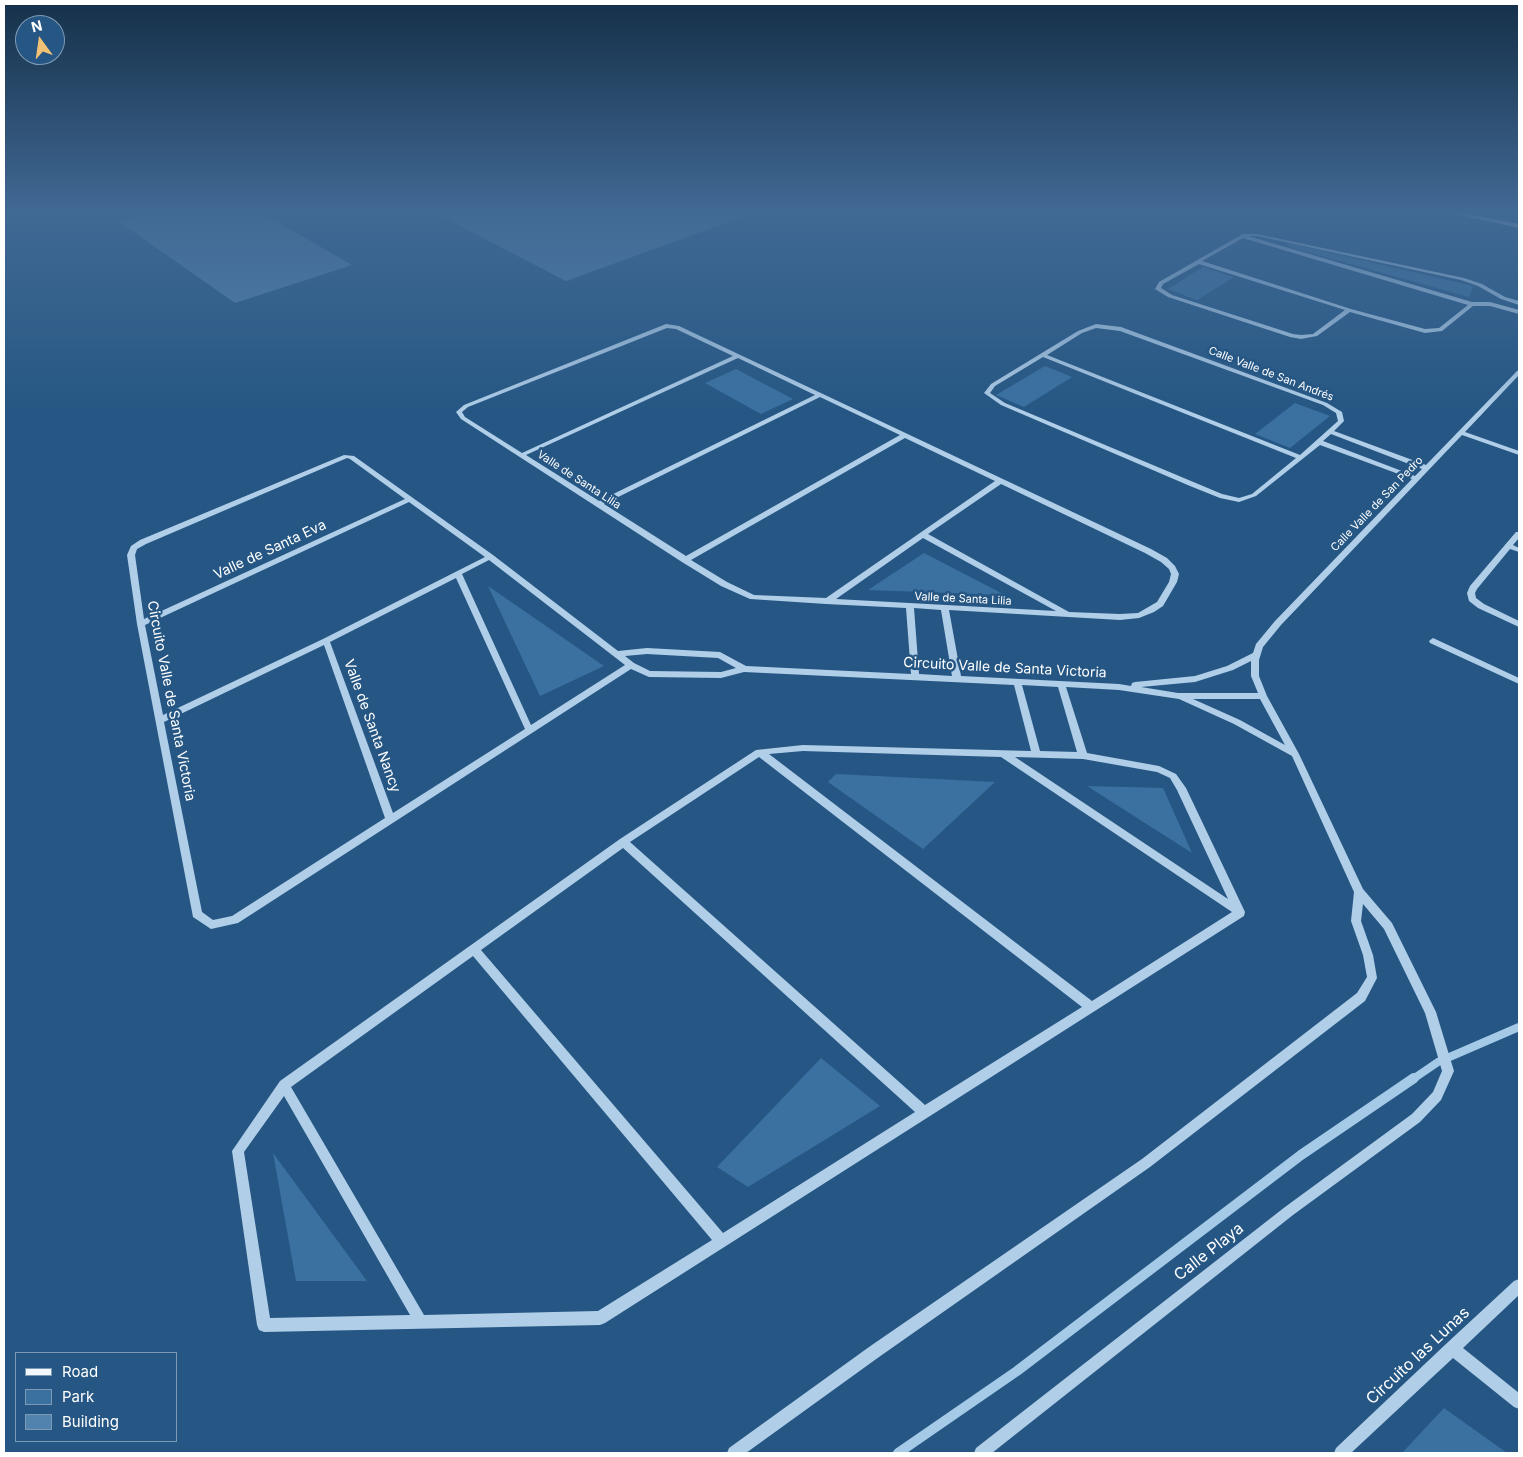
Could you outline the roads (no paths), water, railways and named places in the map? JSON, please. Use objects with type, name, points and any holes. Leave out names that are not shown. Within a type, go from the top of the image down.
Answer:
[{"type":"street","points":[[1170,278],[1161,283],[1158,289],[1160,291],[1292,336],[1315,335],[1349,310]]},
{"type":"street","points":[[1250,278],[1408,328],[1433,331],[1445,326],[1472,304]]},
{"type":"street","points":[[1383,278],[1472,304],[1490,304],[1519,312]]},
{"type":"street","points":[[1450,278],[1480,285],[1497,295],[1519,303]]},
{"type":"street","name":"Valle de Santa Lilia","points":[[666,326],[677,327],[818,395],[1148,550],[1164,560],[1172,568],[1175,574],[1173,582],[1160,604],[1152,610],[1139,615],[1120,617],[753,597],[737,592],[685,560],[463,418],[459,412],[466,406],[666,326]]},
{"type":"street","name":"Calle Valle de San Andrés","points":[[1113,327],[1325,404],[1339,412],[1341,416],[1341,421],[1330,432],[1254,496],[1232,500],[1192,485],[990,396],[988,393],[993,385],[1089,328],[1113,327]]},
{"type":"street","points":[[1043,355],[1300,457]]},
{"type":"street","points":[[522,455],[738,356]]},
{"type":"street","name":"Calle Valle de San Pedro","points":[[1120,687],[1195,679],[1230,668],[1256,654],[1259,646],[1278,623],[1427,468],[1511,384],[1519,372]]},
{"type":"street","points":[[599,504],[818,395]]},
{"type":"street","points":[[1330,432],[1427,468]]},
{"type":"street","points":[[1463,433],[1519,453]]},
{"type":"street","points":[[685,560],[905,436]]},
{"type":"street","points":[[1319,442],[1417,479]]},
{"type":"street","name":"Circuito Valle de Santa Victoria","points":[[631,664],[530,731],[234,920],[210,925],[197,914],[141,624],[131,555],[134,548],[143,542],[338,457],[346,456],[352,457],[490,557],[617,654],[649,674],[721,674],[744,669],[1120,687],[1178,696],[1263,696]]},
{"type":"street","points":[[826,602],[1000,481]]},
{"type":"street","name":"Valle de Santa Eva","points":[[141,624],[410,499]]},
{"type":"street","points":[[1519,534],[1473,588],[1471,593],[1475,603],[1519,624]]},
{"type":"street","points":[[924,535],[1068,614]]},
{"type":"street","points":[[1509,546],[1519,550]]},
{"type":"street","points":[[160,720],[326,641],[490,557]]},
{"type":"street","points":[[458,574],[530,731]]},
{"type":"street","points":[[910,606],[915,677]]},
{"type":"street","points":[[945,608],[957,679]]},
{"type":"street","name":"Valle de Santa Nancy","points":[[326,641],[391,820]]},
{"type":"street","points":[[1433,641],[1519,681]]},
{"type":"street","name":"Circuito Valle de Santa Victoria","points":[[617,654],[647,650],[720,656],[744,669]]},
{"type":"street","points":[[1256,654],[1255,676],[1263,696],[1296,754],[1359,892],[1388,926],[1430,1012],[1448,1072]]},
{"type":"street","points":[[1017,682],[1036,754]]},
{"type":"street","points":[[1061,684],[1083,756]]},
{"type":"street","points":[[1178,696],[1237,722],[1296,754]]},
{"type":"street","points":[[803,748],[1036,754],[1083,756],[1159,769],[1173,776],[1181,788],[1240,913],[600,1318],[264,1325],[238,1151],[284,1085],[623,842],[759,752],[803,748]]},
{"type":"street","points":[[759,752],[1091,1007]]},
{"type":"street","points":[[1003,754],[1240,913]]},
{"type":"street","points":[[623,842],[925,1113]]},
{"type":"street","points":[[734,1453],[874,1352],[1146,1163],[1361,998],[1372,978],[1368,955],[1356,921],[1359,892]]},
{"type":"street","points":[[474,949],[722,1241]]},
{"type":"street","name":"Calle Playa","points":[[981,1453],[1289,1211],[1416,1118],[1437,1096],[1448,1072]]},
{"type":"street","points":[[284,1085],[421,1322]]},
{"type":"street","name":"Circuito las Lunas","points":[[1341,1453],[1519,1286]]},
{"type":"street","points":[[1452,1348],[1519,1402]]},
{"type":"waterway","points":[[1413,1079],[1438,1062],[1519,1027]]},
{"type":"waterway","points":[[898,1453],[1017,1371],[1301,1155],[1414,1078]]}]
